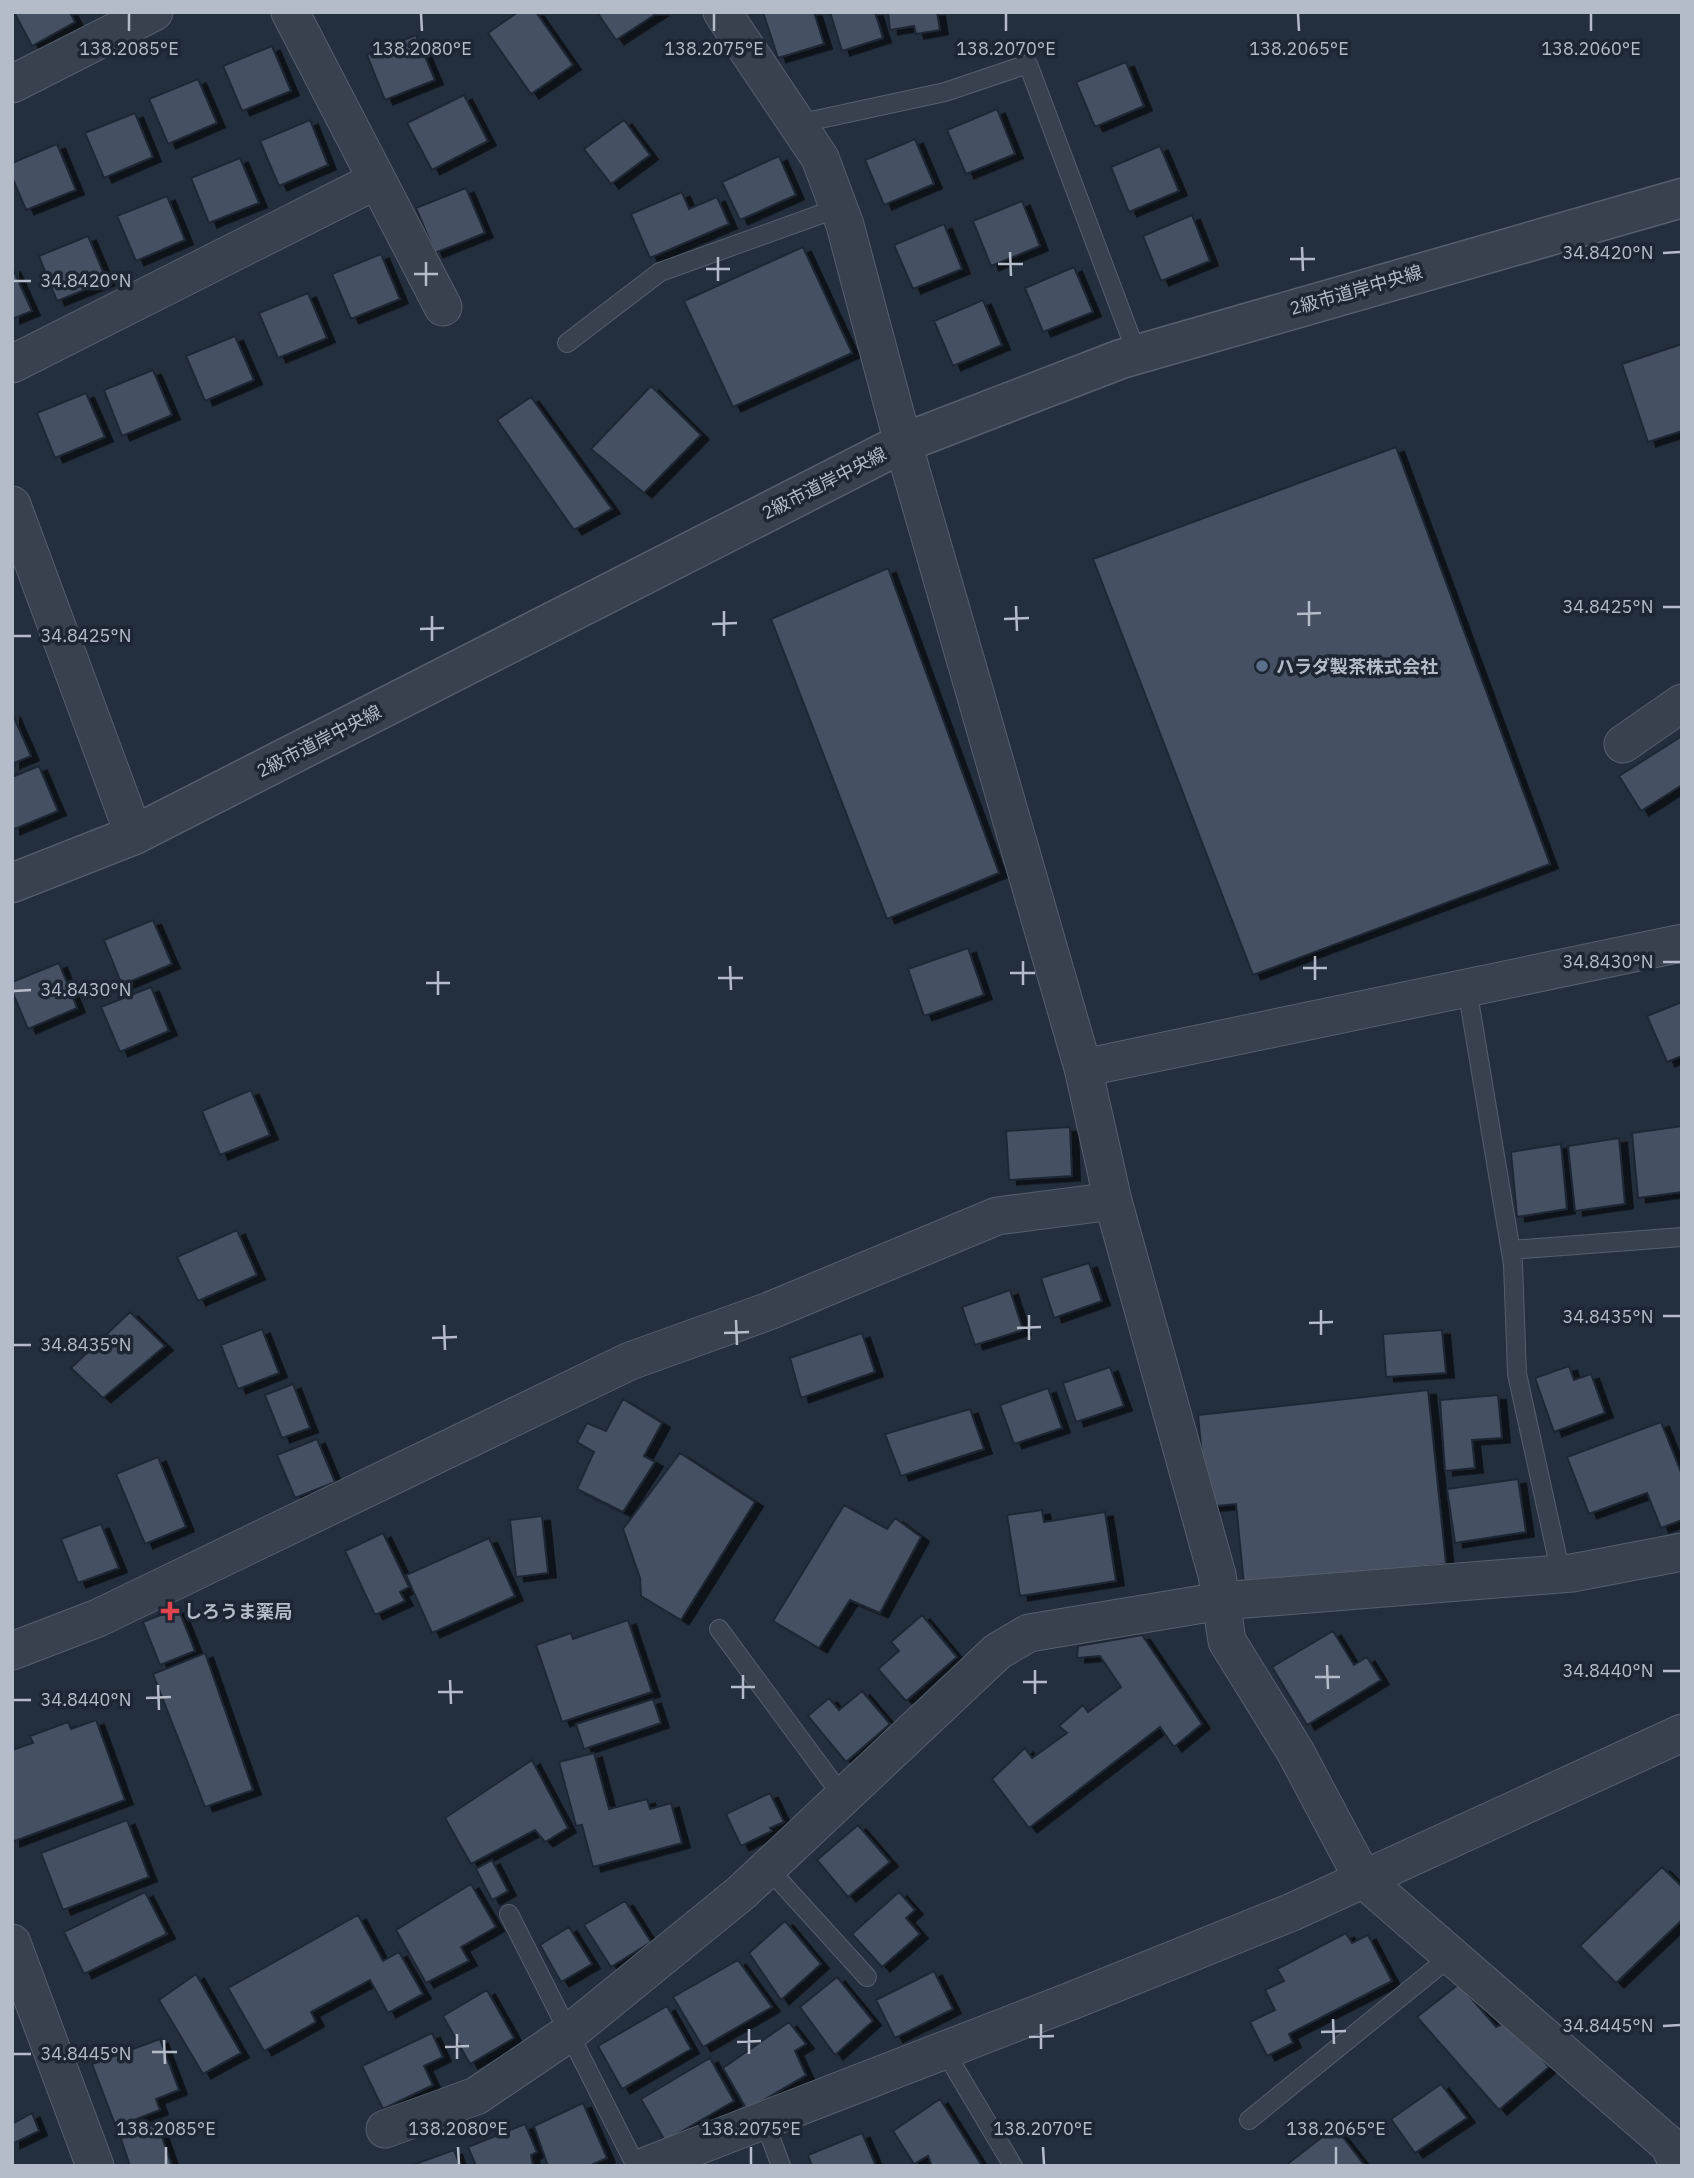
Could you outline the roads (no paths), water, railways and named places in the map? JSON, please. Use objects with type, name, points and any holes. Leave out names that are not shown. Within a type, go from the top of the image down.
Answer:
[{"type":"street","points":[[12,84],[154,12]]},
{"type":"street","points":[[290,12],[443,307]]},
{"type":"street","points":[[722,12],[820,158],[845,225],[903,443],[1083,1068],[1113,1201],[1217,1575],[1227,1641],[1295,1751],[1363,1879],[1669,2145],[1679,2166]]},
{"type":"street","points":[[12,364],[377,180]]},
{"type":"street","name":"2級市道岸中央線","points":[[12,883],[134,835],[903,443],[1137,354],[1682,198]]},
{"type":"street","points":[[12,505],[134,835]]},
{"type":"street","points":[[1623,744],[1682,703]]},
{"type":"street","points":[[1083,1068],[1682,943]]},
{"type":"street","points":[[12,1651],[98,1618],[629,1361],[769,1311],[997,1216],[1113,1201]]},
{"type":"street","points":[[384,2129],[476,2096],[569,2033],[742,1892],[998,1651],[1029,1633],[1221,1601],[1561,1574],[1682,1552]]},
{"type":"street","points":[[646,2166],[1279,1917],[1682,1733]]},
{"type":"street","points":[[12,1943],[95,2166]]},
{"type":"lane","points":[[797,124],[945,92],[1028,64],[1137,354]]},
{"type":"lane","points":[[567,343],[660,272],[838,208]]},
{"type":"lane","points":[[1467,988],[1511,1250],[1517,1374],[1561,1574]]},
{"type":"lane","points":[[1511,1250],[1682,1237]]},
{"type":"lane","points":[[719,1629],[843,1797]]},
{"type":"lane","points":[[768,1868],[867,1977]]},
{"type":"lane","points":[[509,1914],[636,2166]]},
{"type":"lane","points":[[1249,2120],[1451,1956]]},
{"type":"lane","points":[[944,2050],[1013,2166]]},
{"type":"lane","points":[[764,2120],[781,2166]]},
{"type":"place","name":"ハラダ製茶株式会社","points":[[1262,666]]},
{"type":"place","name":"しろうま薬局","points":[[170,1611]]}]
